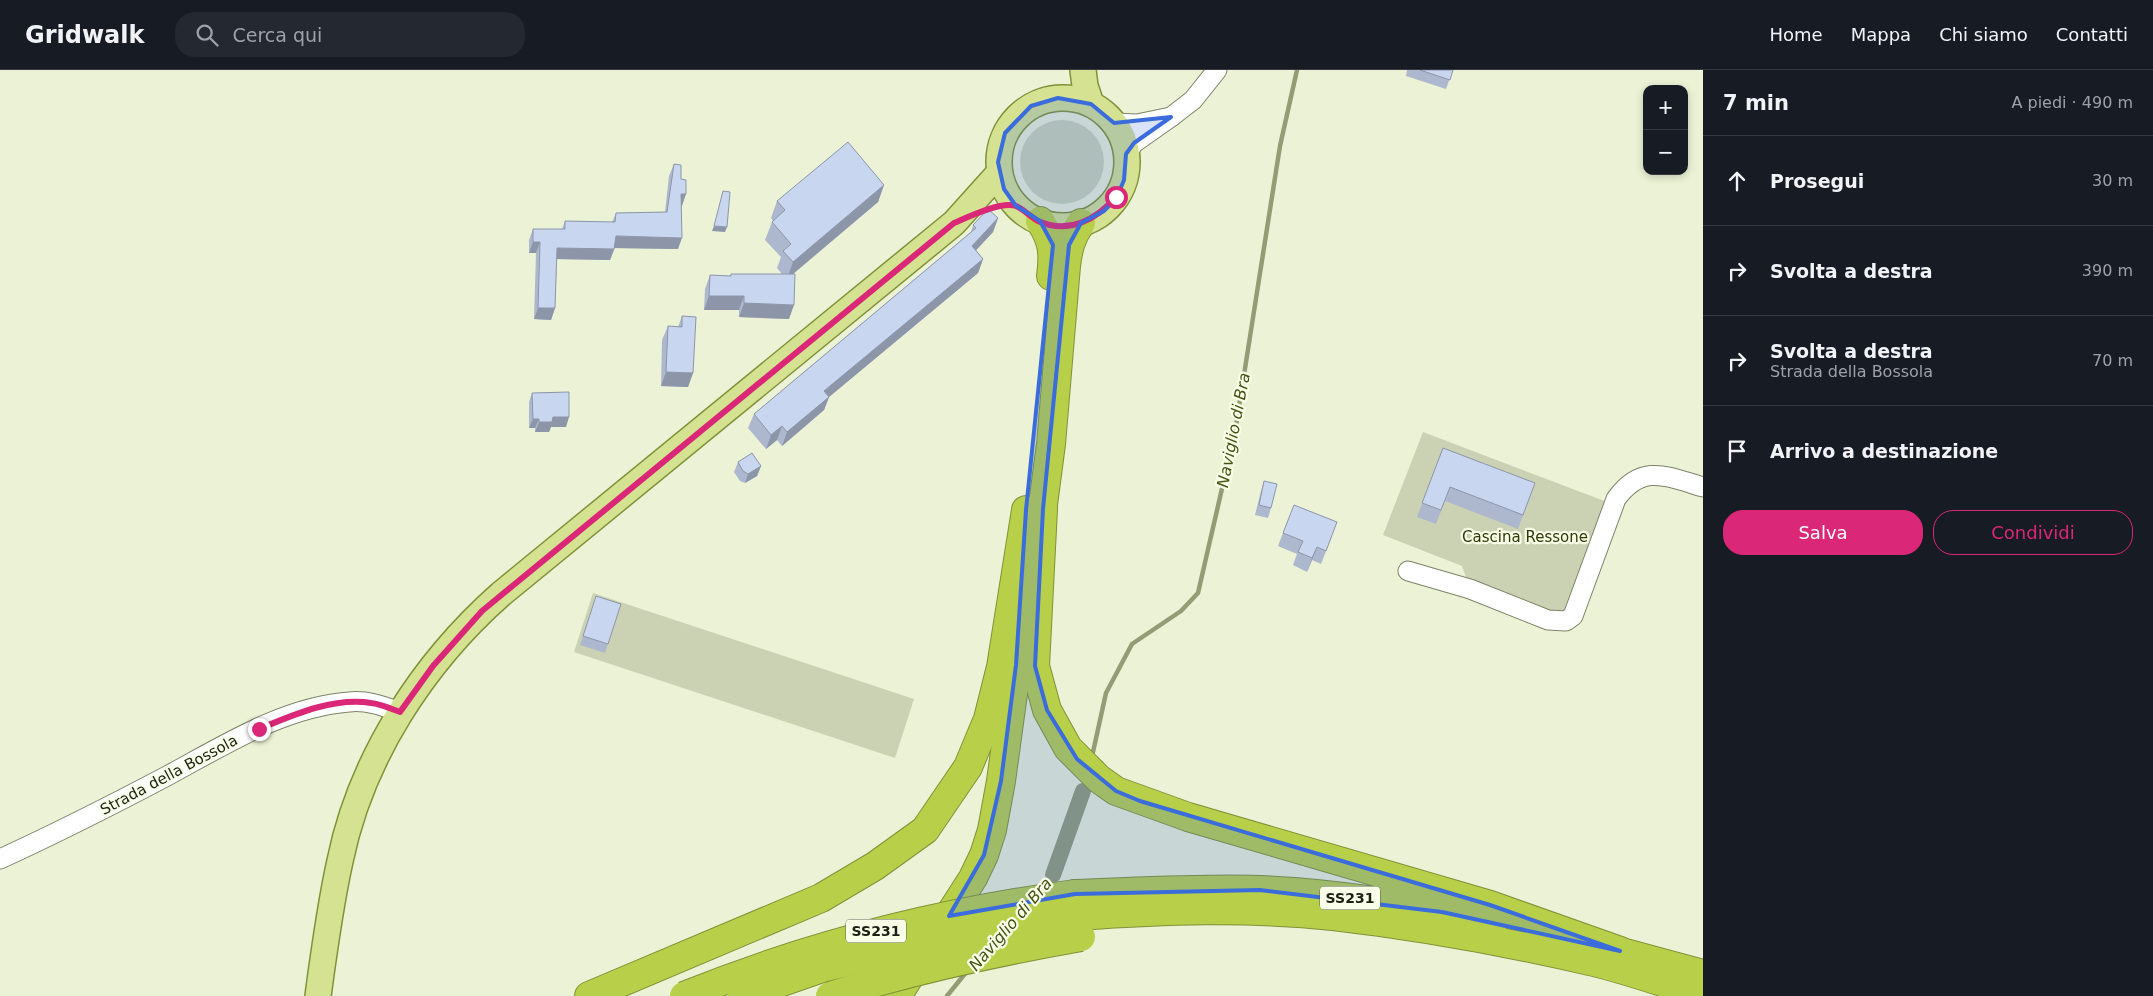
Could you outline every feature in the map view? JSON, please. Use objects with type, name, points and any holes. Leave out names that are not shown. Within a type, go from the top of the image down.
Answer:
[{"type":"highway","points":[[897,996],[973,878],[984,855],[992,830],[1001,781],[1034,510],[1054,257],[1049,234],[1040,222]]},
{"type":"highway","points":[[589,996],[821,898],[875,866],[925,830],[968,767],[988,719],[1001,667],[1034,510],[1051,444],[1066,266],[1069,245],[1073,234],[1081,223]]},
{"type":"highway","points":[[1034,510],[1035,666],[1047,710],[1068,748],[1098,778],[1116,791],[1188,817],[1490,905],[1620,951]]},
{"type":"highway","name":"SS231","points":[[742,996],[831,965],[973,932],[1260,890],[1329,895],[1442,912],[1620,951],[1703,974]]},
{"type":"highway","name":"SS231","points":[[684,996],[742,972],[826,944],[905,924],[1143,912],[1240,911],[1331,916],[1446,931],[1596,963],[1703,995]]},
{"type":"highway","points":[[830,996],[879,981],[980,956],[1078,916]]},
{"type":"main road","points":[[1058,98],[1074,70]]},
{"type":"main road","points":[[1083,70],[1085,86],[1092,104]]},
{"type":"main road","points":[[1058,98],[1080,100],[1092,104],[1114,123],[1123,140],[1126,154],[1124,180],[1116,197],[1104,211],[1081,223],[1069,226],[1040,222],[1016,206],[1004,189],[999,173],[999,152],[1005,133],[1016,117],[1031,106],[1058,98]]},
{"type":"main road","points":[[318,996],[340,860],[355,809],[374,762],[400,712],[433,666],[482,611],[954,223],[999,173]]},
{"type":"main road","points":[[954,223],[985,210],[1016,206]]},
{"type":"street","points":[[1126,154],[1134,143],[1194,100],[1212,80],[1217,70]]},
{"type":"street","points":[[1114,123],[1137,124],[1171,117]]},
{"type":"street","points":[[1408,571],[1470,589],[1548,620],[1566,620],[1572,616],[1616,500],[1626,485],[1639,476],[1660,474],[1703,487]]},
{"type":"street","name":"Strada della Bossola","points":[[0,858],[82,820],[223,746],[293,715],[348,702],[373,703],[400,712]]},
{"type":"highlighted area","points":[[1058,98],[1091,104],[1114,123],[1171,117],[1134,143],[1126,154],[1124,180],[1117,197],[1104,211],[1081,223],[1069,245],[1043,509],[1035,666],[1047,710],[1077,759],[1116,791],[1140,801],[1490,905],[1620,951],[1442,912],[1260,890],[1075,894],[949,916],[984,855],[1001,781],[1016,665],[1026,510],[1053,245],[1040,221],[1016,206],[1004,189],[998,162],[1005,133],[1031,106]]},
{"type":"green space","points":[[1062,120],[1078,123],[1092,132],[1101,146],[1104,162],[1101,178],[1092,192],[1078,201],[1062,204],[1046,201],[1032,192],[1023,178],[1020,162],[1023,146],[1032,132],[1046,123]]},
{"type":"green space","name":"Cascina Ressone","points":[[1423,432],[1607,502],[1563,616],[1467,580],[1462,566],[1383,535]]},
{"type":"green space","points":[[593,593],[914,699],[895,758],[574,652]]},
{"type":"building","points":[[1420,70],[1453,70],[1450,80]]},
{"type":"building","points":[[848,142],[884,185],[793,262],[783,251],[791,244],[772,222],[785,210],[777,201]]},
{"type":"building","points":[[674,164],[681,165],[681,179],[686,180],[686,194],[681,194],[682,238],[616,236],[614,249],[557,248],[555,308],[538,308],[540,242],[533,242],[533,229],[565,229],[565,221],[615,222],[616,213],[667,212]]},
{"type":"building","points":[[723,191],[730,192],[727,227],[714,226]]},
{"type":"building","points":[[988,209],[998,218],[972,246],[983,259],[824,391],[829,397],[787,432],[782,426],[771,435],[754,414],[976,228],[973,225]]},
{"type":"building","points":[[731,274],[795,274],[794,305],[744,303],[744,296],[709,296],[710,275],[731,276]]},
{"type":"building","points":[[682,316],[696,317],[693,373],[666,372],[668,326],[682,327]]},
{"type":"building","points":[[569,392],[569,417],[553,417],[552,422],[539,422],[539,419],[533,419],[532,393]]},
{"type":"building","points":[[1443,448],[1535,483],[1523,515],[1450,487],[1441,510],[1422,503]]},
{"type":"building","points":[[752,453],[761,466],[748,474],[743,471],[738,462]]},
{"type":"building","points":[[1264,481],[1277,484],[1271,508],[1259,505]]},
{"type":"building","points":[[1294,505],[1337,522],[1326,551],[1317,547],[1312,558],[1298,552],[1303,541],[1283,533]]},
{"type":"building","points":[[596,596],[621,604],[608,644],[583,636]]},
{"type":"waterway","name":"Naviglio di Bra","points":[[1093,752],[1106,693],[1132,644],[1181,611],[1198,593],[1235,432],[1280,146],[1297,70]]},
{"type":"waterway","name":"Naviglio di Bra","points":[[1053,875],[1083,791]]},
{"type":"waterway","name":"Naviglio di Bra","points":[[1042,888],[1053,875]]},
{"type":"waterway","name":"Naviglio di Bra","points":[[947,996],[968,970]]},
{"type":"route","points":[[259,729],[293,715],[328,705],[348,702],[373,703],[400,712],[433,666],[459,635],[501,594],[954,223],[978,212],[999,207],[1016,206],[1040,222],[1069,226],[1088,221],[1104,211],[1116,197]]}]
